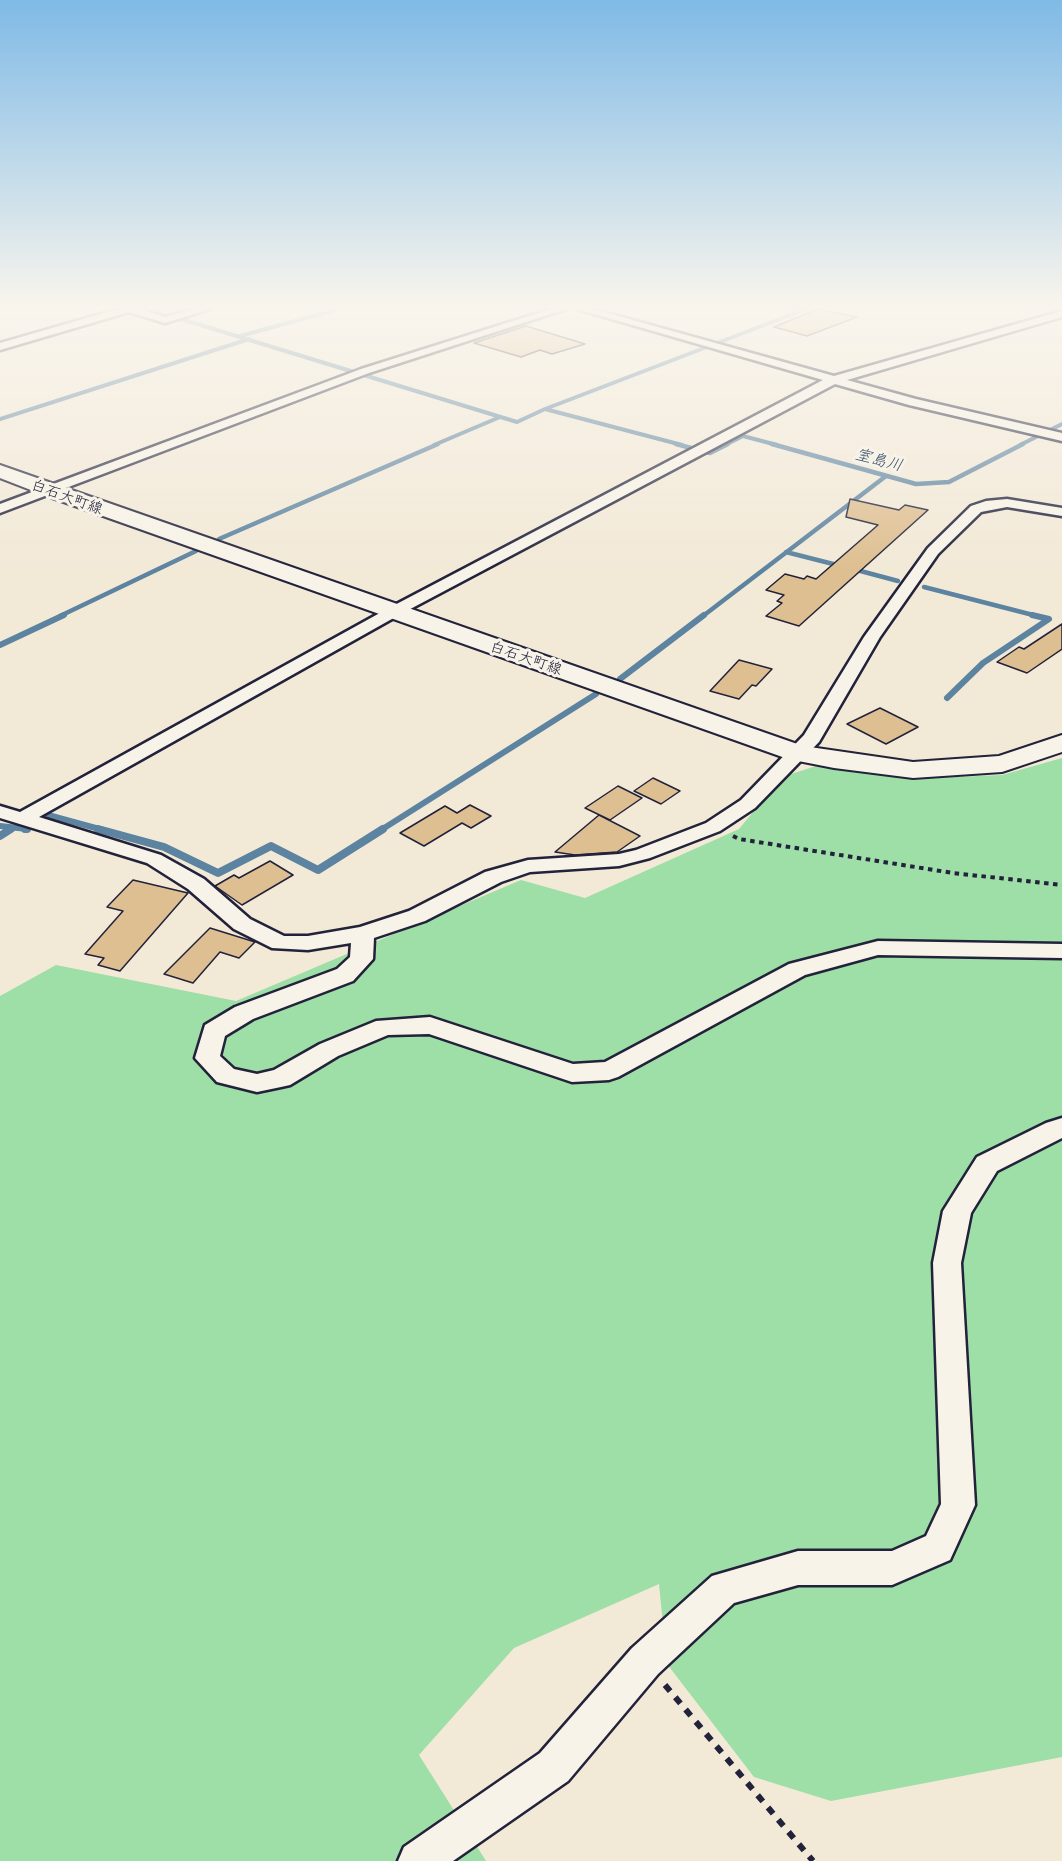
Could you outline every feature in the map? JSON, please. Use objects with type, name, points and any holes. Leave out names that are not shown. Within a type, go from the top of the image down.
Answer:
[{"type":"main road","name":"白石大町線","points":[[0,471],[48,490],[797,753],[913,770],[1002,764],[1062,743]]},
{"type":"street","points":[[0,509],[298,396]]},
{"type":"street","points":[[23,818],[393,612],[803,396]]},
{"type":"street","points":[[891,396],[1058,436]]},
{"type":"street","points":[[0,812],[154,859],[196,884],[242,924],[280,943],[308,943],[363,934],[417,916],[493,877],[528,866],[619,861],[643,854],[713,826],[748,804],[812,738],[872,637],[933,551],[976,509],[987,505],[1008,503],[1062,512]]},
{"type":"street","points":[[363,934],[361,959],[345,975],[244,1013],[214,1031],[207,1058],[226,1076],[257,1083],[281,1078],[329,1050],[386,1027],[429,1025],[572,1073],[609,1071],[796,969],[878,948],[1062,951]]},
{"type":"street","points":[[418,1861],[554,1767],[645,1661],[724,1588],[798,1568],[892,1568],[938,1548],[958,1505],[947,1263],[957,1211],[987,1164],[1062,1128]]},
{"type":"path","points":[[713,826],[739,839],[953,873],[1062,885]]},
{"type":"path","points":[[645,1661],[813,1861]]},
{"type":"green space","points":[[1062,758],[1062,1757],[831,1801],[754,1777],[667,1664],[659,1584],[514,1648],[419,1755],[486,1861],[0,1861],[0,996],[56,965],[236,1001],[521,880],[585,898],[739,829],[782,777],[816,766],[910,779],[1002,775]]},
{"type":"building","points":[[850,499],[899,510],[905,505],[928,510],[799,626],[766,616],[782,603],[777,601],[784,595],[766,590],[785,574],[804,579],[807,576],[816,579],[878,525],[846,517]]},
{"type":"building","points":[[1062,624],[1062,649],[1027,673],[997,662],[1019,647],[1024,649]]},
{"type":"building","points":[[739,660],[772,669],[756,686],[752,685],[739,699],[710,691]]},
{"type":"building","points":[[880,708],[918,727],[886,744],[847,724]]},
{"type":"building","points":[[653,778],[680,791],[661,804],[634,791]]},
{"type":"building","points":[[618,786],[642,798],[610,820],[585,808]]},
{"type":"building","points":[[470,805],[491,816],[471,828],[462,823],[424,846],[400,833],[445,806],[457,813]]},
{"type":"building","points":[[599,815],[640,836],[617,852],[575,855],[555,852]]},
{"type":"building","points":[[270,861],[293,875],[242,905],[215,886],[234,875],[239,878]]},
{"type":"building","points":[[133,880],[188,893],[120,971],[98,965],[104,958],[85,954],[123,911],[107,907]]},
{"type":"building","points":[[210,928],[255,942],[239,958],[220,952],[193,983],[164,974]]},
{"type":"waterway","points":[[0,419],[72,396]]},
{"type":"waterway","name":"室島川","points":[[432,396],[517,422],[545,409]]},
{"type":"waterway","points":[[545,409],[579,396]]},
{"type":"waterway","name":"室島川","points":[[545,409],[682,445]]},
{"type":"waterway","points":[[434,445],[500,417]]},
{"type":"waterway","name":"室島川","points":[[1020,445],[1062,424]]},
{"type":"waterway","name":"室島川","points":[[725,445],[743,436],[777,445]]},
{"type":"waterway","points":[[219,539],[438,444]]},
{"type":"waterway","name":"室島川","points":[[676,444],[710,453],[728,444]]},
{"type":"waterway","name":"室島川","points":[[772,444],[916,484],[949,482],[1023,444]]},
{"type":"waterway","points":[[786,552],[886,476]]},
{"type":"waterway","points":[[60,616],[196,551]]},
{"type":"waterway","points":[[703,616],[786,552]]},
{"type":"waterway","points":[[786,552],[841,566]]},
{"type":"waterway","points":[[853,569],[898,581]]},
{"type":"waterway","points":[[924,587],[1037,616]]},
{"type":"waterway","points":[[0,645],[64,615]]},
{"type":"waterway","points":[[620,679],[704,615]]},
{"type":"waterway","points":[[947,698],[983,663],[1049,619],[1032,615]]},
{"type":"waterway","points":[[381,830],[596,694]]},
{"type":"waterway","points":[[48,815],[103,830]]},
{"type":"waterway","points":[[0,826],[27,829],[25,829]]},
{"type":"waterway","points":[[0,836],[11,829],[9,830]]},
{"type":"waterway","points":[[98,829],[164,847],[218,873],[271,846],[318,870],[383,829]]}]
